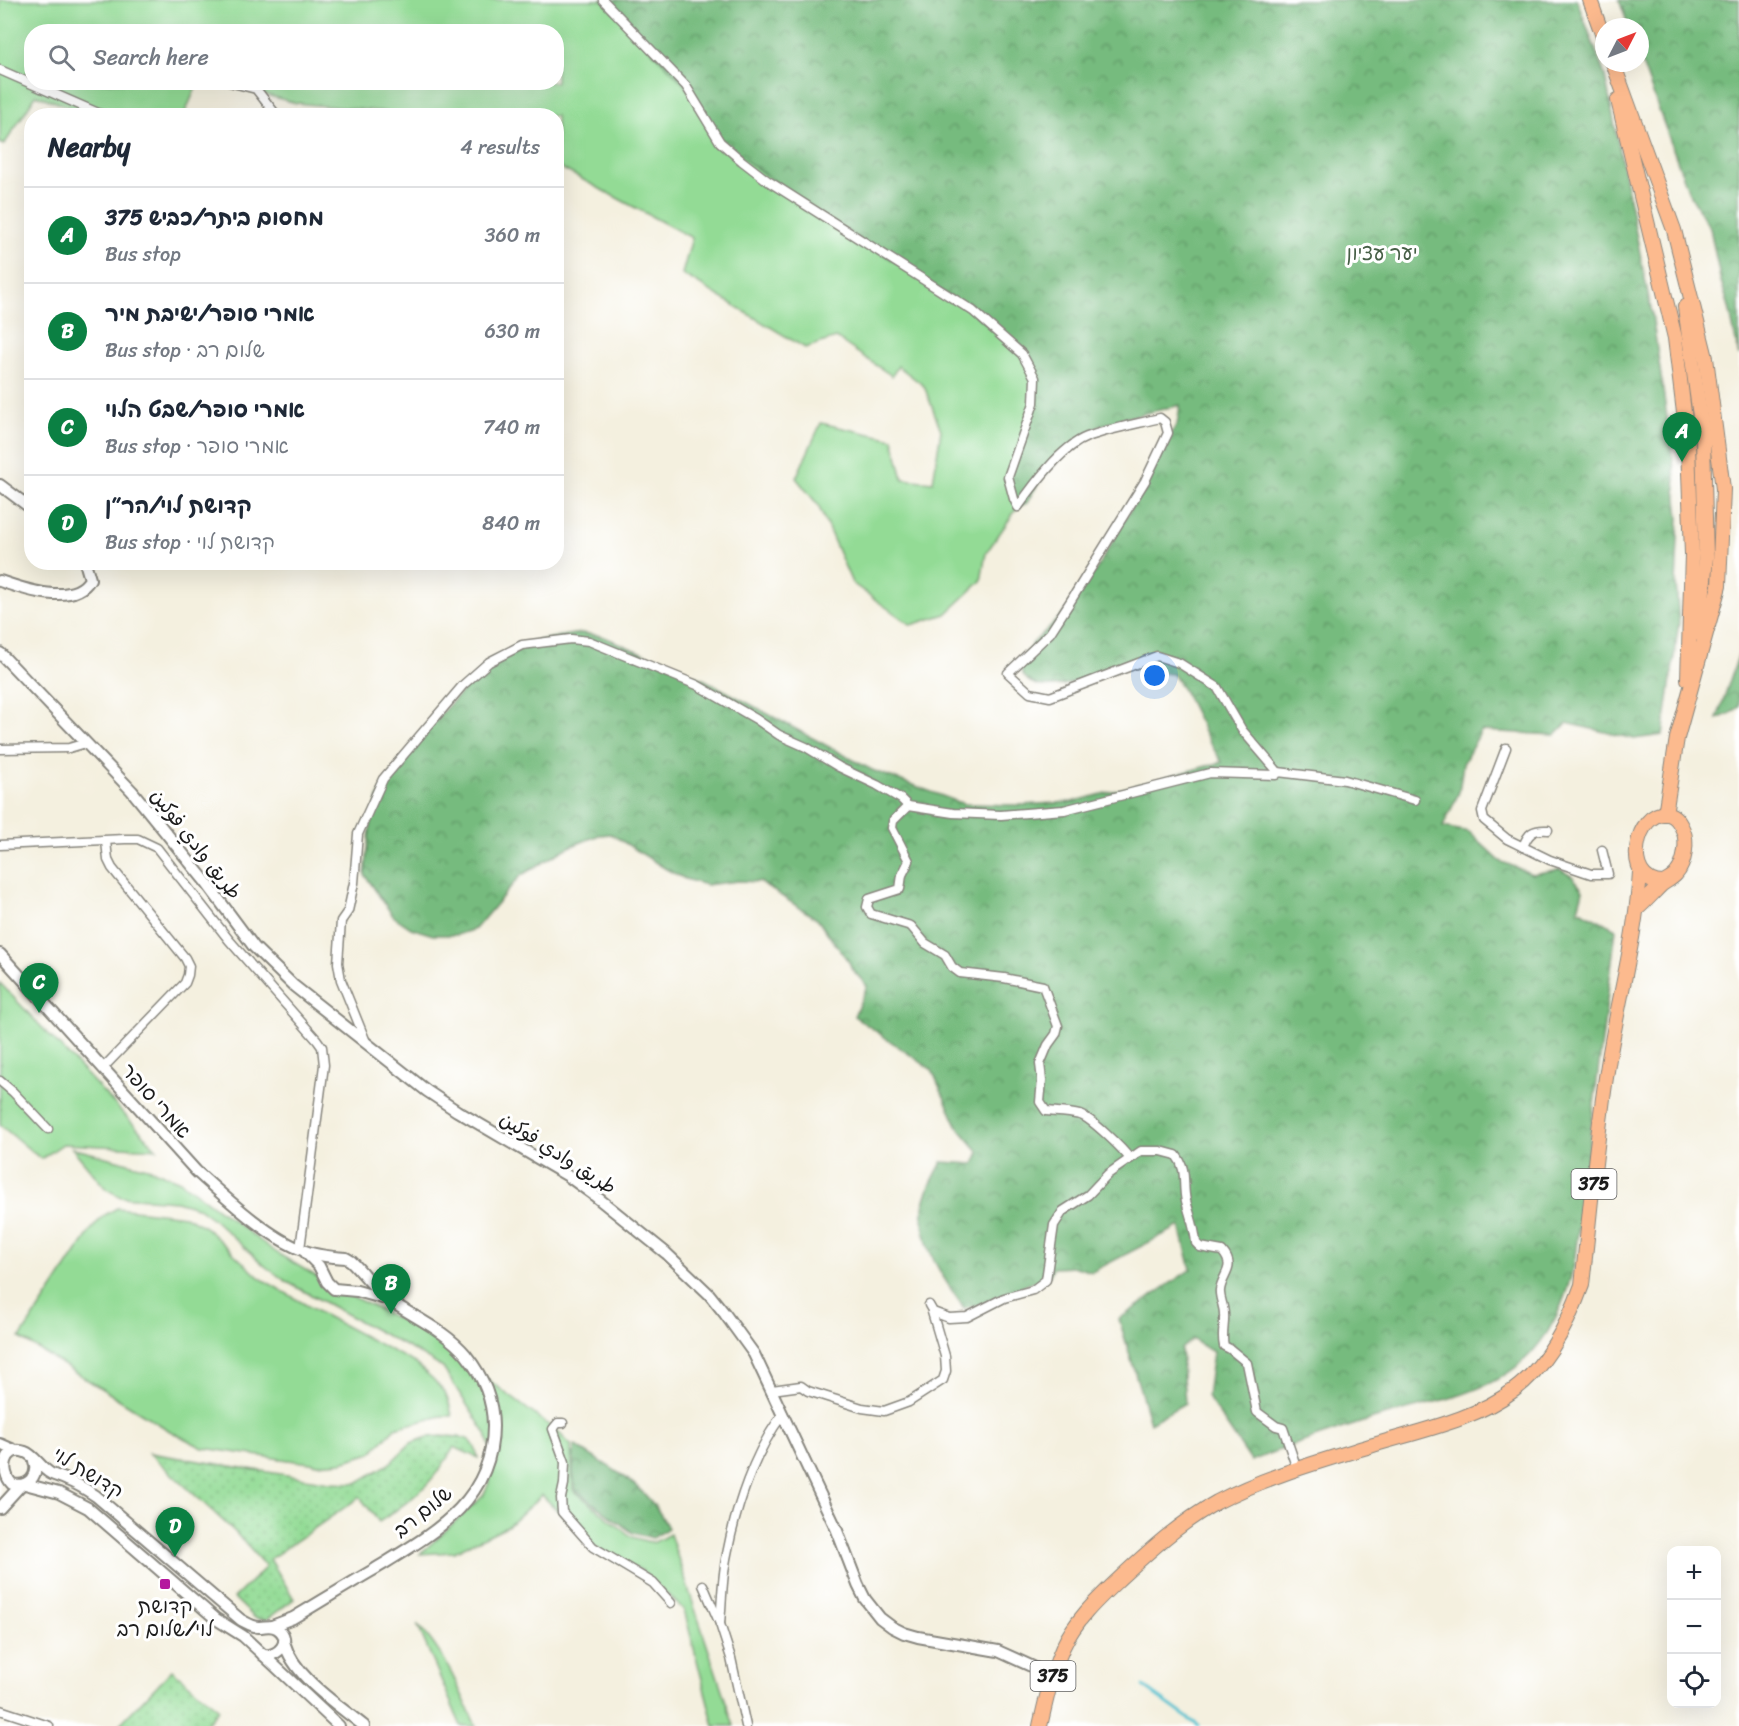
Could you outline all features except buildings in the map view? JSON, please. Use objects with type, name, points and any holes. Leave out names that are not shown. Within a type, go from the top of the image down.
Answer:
[{"type":"main road","points":[[1590,0],[1596,18]]},
{"type":"main road","points":[[1613,72],[1677,349],[1688,446],[1692,554],[1687,706]]},
{"type":"main road","points":[[1614,72],[1674,230],[1703,438],[1706,557],[1696,672],[1677,738],[1665,814],[1669,814],[1680,822],[1686,837],[1684,857],[1678,872],[1663,883],[1638,908]]},
{"type":"main road","name":"375","points":[[1040,1726],[1046,1698],[1063,1647],[1086,1610],[1160,1541],[1216,1503],[1281,1474],[1469,1415],[1514,1390],[1536,1370],[1551,1350],[1574,1308],[1582,1285],[1606,1072],[1638,908],[1640,872],[1636,856],[1641,833],[1648,820],[1659,814],[1665,814]]},
{"type":"main road","points":[[1640,872],[1647,880],[1663,883]]},
{"type":"street","points":[[603,0],[686,86],[720,142],[742,161],[768,181],[973,311],[1022,354],[1035,378],[1034,403],[1008,477],[1018,507],[1037,479],[1060,456],[1085,438],[1160,418],[1165,422],[1168,433],[1145,481],[1070,602],[1050,633],[1008,674],[1030,693],[1050,697],[1157,656],[1168,658],[1217,687],[1242,730],[1278,772],[1345,780],[1415,800]]},
{"type":"street","points":[[0,70],[24,81]]},
{"type":"street","points":[[46,90],[87,108]]},
{"type":"street","points":[[257,90],[271,108]]},
{"type":"street","points":[[0,485],[24,503]]},
{"type":"street","points":[[0,581],[32,592],[78,591],[86,586],[90,579],[87,570]]},
{"type":"street","points":[[366,1042],[341,980],[338,963],[341,921],[348,911],[354,883],[358,834],[383,779],[470,678],[489,662],[522,645],[571,639],[589,641],[697,686],[756,718],[779,735],[877,785],[901,799],[908,806],[952,813],[1001,815],[1064,810],[1210,773],[1266,776],[1276,775],[1278,772]]},
{"type":"street","name":"طريق وادي فوکين","points":[[0,652],[132,791],[163,827],[254,947],[294,986],[457,1111],[568,1176],[666,1253],[709,1294],[754,1354],[836,1528],[858,1585],[865,1599],[880,1618],[892,1627],[918,1638],[998,1651],[1053,1676]]},
{"type":"street","points":[[0,749],[69,748],[86,743]]},
{"type":"street","points":[[1506,748],[1482,811],[1484,820],[1507,839],[1550,860],[1591,874],[1608,873],[1602,850]]},
{"type":"street","points":[[908,806],[892,821],[892,828],[909,861],[902,875],[900,889],[869,899],[867,907],[870,914],[911,926],[925,943],[945,955],[952,967],[960,974],[1004,978],[1043,986],[1058,1026],[1040,1064],[1042,1080],[1040,1102],[1046,1110],[1087,1118],[1120,1146],[1130,1159]]},
{"type":"street","points":[[1523,847],[1527,835],[1537,829],[1548,830]]},
{"type":"street","points":[[0,845],[138,839],[157,848],[229,940],[322,1047],[324,1065],[302,1250]]},
{"type":"street","points":[[103,1068],[185,983],[189,966],[180,949],[115,873],[108,860],[106,841]]},
{"type":"street","name":"אמרי סופר","points":[[0,954],[196,1171],[250,1217],[302,1250]]},
{"type":"street","points":[[0,1081],[48,1129]]},
{"type":"street","points":[[772,1390],[801,1386],[808,1391],[862,1408],[884,1411],[909,1402],[943,1380],[946,1371],[945,1356],[931,1308],[949,1318],[967,1317],[1004,1298],[1033,1290],[1046,1280],[1054,1225],[1064,1211],[1088,1195],[1108,1174],[1141,1151],[1161,1151],[1176,1155],[1183,1165],[1186,1199],[1195,1227],[1196,1244],[1200,1247],[1222,1251],[1228,1262],[1227,1275],[1220,1290],[1225,1320],[1222,1336],[1224,1346],[1247,1364],[1257,1412],[1283,1428],[1297,1469]]},
{"type":"street","points":[[302,1250],[351,1261],[357,1270],[357,1280],[350,1288],[339,1291],[330,1286],[319,1266],[302,1250]]},
{"type":"street","points":[[325,1276],[330,1262],[341,1258]]},
{"type":"street","name":"שלום רב","points":[[267,1626],[286,1621],[307,1610],[420,1541],[449,1519],[473,1493],[491,1455],[492,1411],[485,1386],[473,1364],[445,1334],[388,1299],[357,1270]]},
{"type":"street","name":"שלום רב","points":[[345,1290],[388,1299]]},
{"type":"street","points":[[720,1624],[727,1555],[743,1495],[766,1440],[783,1414]]},
{"type":"street","points":[[563,1423],[558,1423],[553,1429],[565,1462],[561,1498],[562,1512],[593,1547],[653,1583],[671,1603]]},
{"type":"street","points":[[0,1444],[27,1453],[34,1461],[36,1472],[30,1481],[0,1508]]},
{"type":"street","points":[[16,1451],[4,1459],[1,1473],[12,1484],[23,1485]]},
{"type":"street","name":"קדושת לוי","points":[[34,1461],[50,1473],[96,1496],[248,1624],[267,1626]]},
{"type":"street","name":"קדושת לוי","points":[[23,1485],[59,1492],[88,1508],[216,1618],[255,1646]]},
{"type":"street","points":[[703,1585],[720,1624],[731,1658],[746,1726]]},
{"type":"street","name":"שלום רב","points":[[284,1640],[298,1617],[307,1610]]},
{"type":"street","points":[[339,1726],[263,1655],[255,1646],[255,1635],[267,1626],[280,1630],[289,1656],[302,1673],[364,1726]]},
{"type":"street","points":[[263,1655],[275,1655],[281,1650],[284,1640]]},
{"type":"street","points":[[0,1710],[49,1726]]},
{"type":"green space","points":[[0,0],[603,0],[1022,354],[1035,378],[1018,507],[986,553],[981,581],[946,614],[911,625],[852,583],[818,505],[796,478],[821,423],[893,439],[903,479],[933,482],[941,430],[924,386],[898,366],[892,376],[836,338],[805,348],[682,274],[692,238],[564,170],[564,108],[347,108],[296,103],[247,90],[564,90],[564,24],[24,24],[24,90],[195,90],[187,108],[72,108],[36,95],[28,108],[24,108],[24,114],[4,145],[0,143],[0,75],[3,70],[0,68]]},
{"type":"green space","name":"יער עציון","points":[[603,0],[1577,0],[1595,49],[1595,72],[1604,72],[1605,76],[1652,314],[1679,518],[1676,584],[1679,622],[1663,735],[1634,739],[1567,723],[1555,735],[1481,731],[1463,764],[1459,792],[1443,827],[1469,832],[1500,861],[1532,874],[1560,869],[1573,877],[1583,891],[1578,909],[1616,929],[1574,1264],[1566,1292],[1549,1330],[1532,1353],[1506,1374],[1452,1398],[1360,1423],[1251,1461],[1207,1396],[1213,1352],[1192,1339],[1181,1349],[1185,1403],[1150,1423],[1119,1319],[1191,1269],[1180,1226],[1092,1272],[1076,1267],[1053,1268],[1050,1275],[978,1305],[964,1308],[929,1249],[923,1223],[923,1210],[928,1191],[942,1162],[974,1164],[979,1152],[957,1126],[932,1070],[854,1016],[867,986],[852,969],[817,919],[760,882],[738,881],[706,885],[685,879],[611,834],[599,835],[567,848],[520,876],[475,929],[457,935],[433,935],[411,928],[393,916],[365,875],[370,829],[379,795],[430,725],[492,660],[526,643],[581,633],[602,636],[705,680],[872,770],[964,804],[1021,805],[1072,802],[1222,762],[1173,674],[1148,672],[1134,660],[1087,679],[1050,686],[1035,684],[1024,676],[1020,660],[1034,642],[1066,611],[1096,570],[1152,472],[1165,441],[1177,425],[1180,405],[1112,422],[1087,433],[1067,450],[1039,483],[1027,503],[1018,507],[1008,477],[1034,403],[1035,378],[1022,354],[973,311],[816,211],[720,142],[686,86]]},
{"type":"green space","points":[[1619,0],[1739,0],[1739,356],[1710,228],[1689,193],[1645,72],[1649,72],[1649,18],[1626,18]]},
{"type":"green space","points":[[1739,653],[1739,707],[1717,719]]},
{"type":"green space","points":[[0,983],[157,1149],[63,1144],[41,1159],[0,1125]]},
{"type":"green space","points":[[72,1148],[151,1169],[180,1181],[277,1253],[339,1290],[435,1340],[558,1432],[571,1445],[573,1490],[632,1537],[653,1543],[670,1534],[734,1726],[714,1726],[684,1610],[641,1570],[623,1564],[593,1546],[542,1495],[509,1525],[454,1552],[420,1554],[483,1496],[491,1478],[492,1456],[486,1434],[443,1368],[287,1282],[266,1267],[197,1207],[176,1201],[121,1197],[106,1189]]},
{"type":"green space","points":[[117,1208],[185,1216],[204,1226],[260,1278],[320,1313],[415,1363],[445,1393],[452,1416],[441,1416],[395,1428],[371,1453],[342,1462],[317,1464],[203,1448],[170,1431],[20,1338],[91,1230],[103,1216]]},
{"type":"green space","points":[[444,1436],[471,1441],[478,1458],[454,1447],[439,1471],[422,1489],[379,1522],[360,1497],[270,1559],[294,1599],[266,1620],[255,1618],[234,1598],[266,1567],[234,1531],[149,1453],[330,1482],[357,1483],[389,1464],[411,1443],[428,1437]]},
{"type":"green space","points":[[574,1445],[628,1479],[650,1500],[668,1528],[653,1538],[633,1533],[575,1490]]},
{"type":"green space","points":[[417,1624],[444,1660],[476,1726],[461,1726]]},
{"type":"green space","points":[[172,1670],[219,1709],[204,1726],[118,1726]]},
{"type":"waterway","points":[[1143,1686],[1199,1726]]},
{"type":"place","name":"מחסום ביתר/כביש 375","points":[[1682,462]]},
{"type":"place","name":"אמרי סופר/שבט הלוי","points":[[39,1013]]},
{"type":"place","name":"אמרי סופר/ישיבת מיר","points":[[391,1314]]},
{"type":"place","name":"קדושת לוי/הר״ן","points":[[175,1557]]},
{"type":"place","name":"קדושת לוי/שלום רב","points":[[165,1584]]}]
